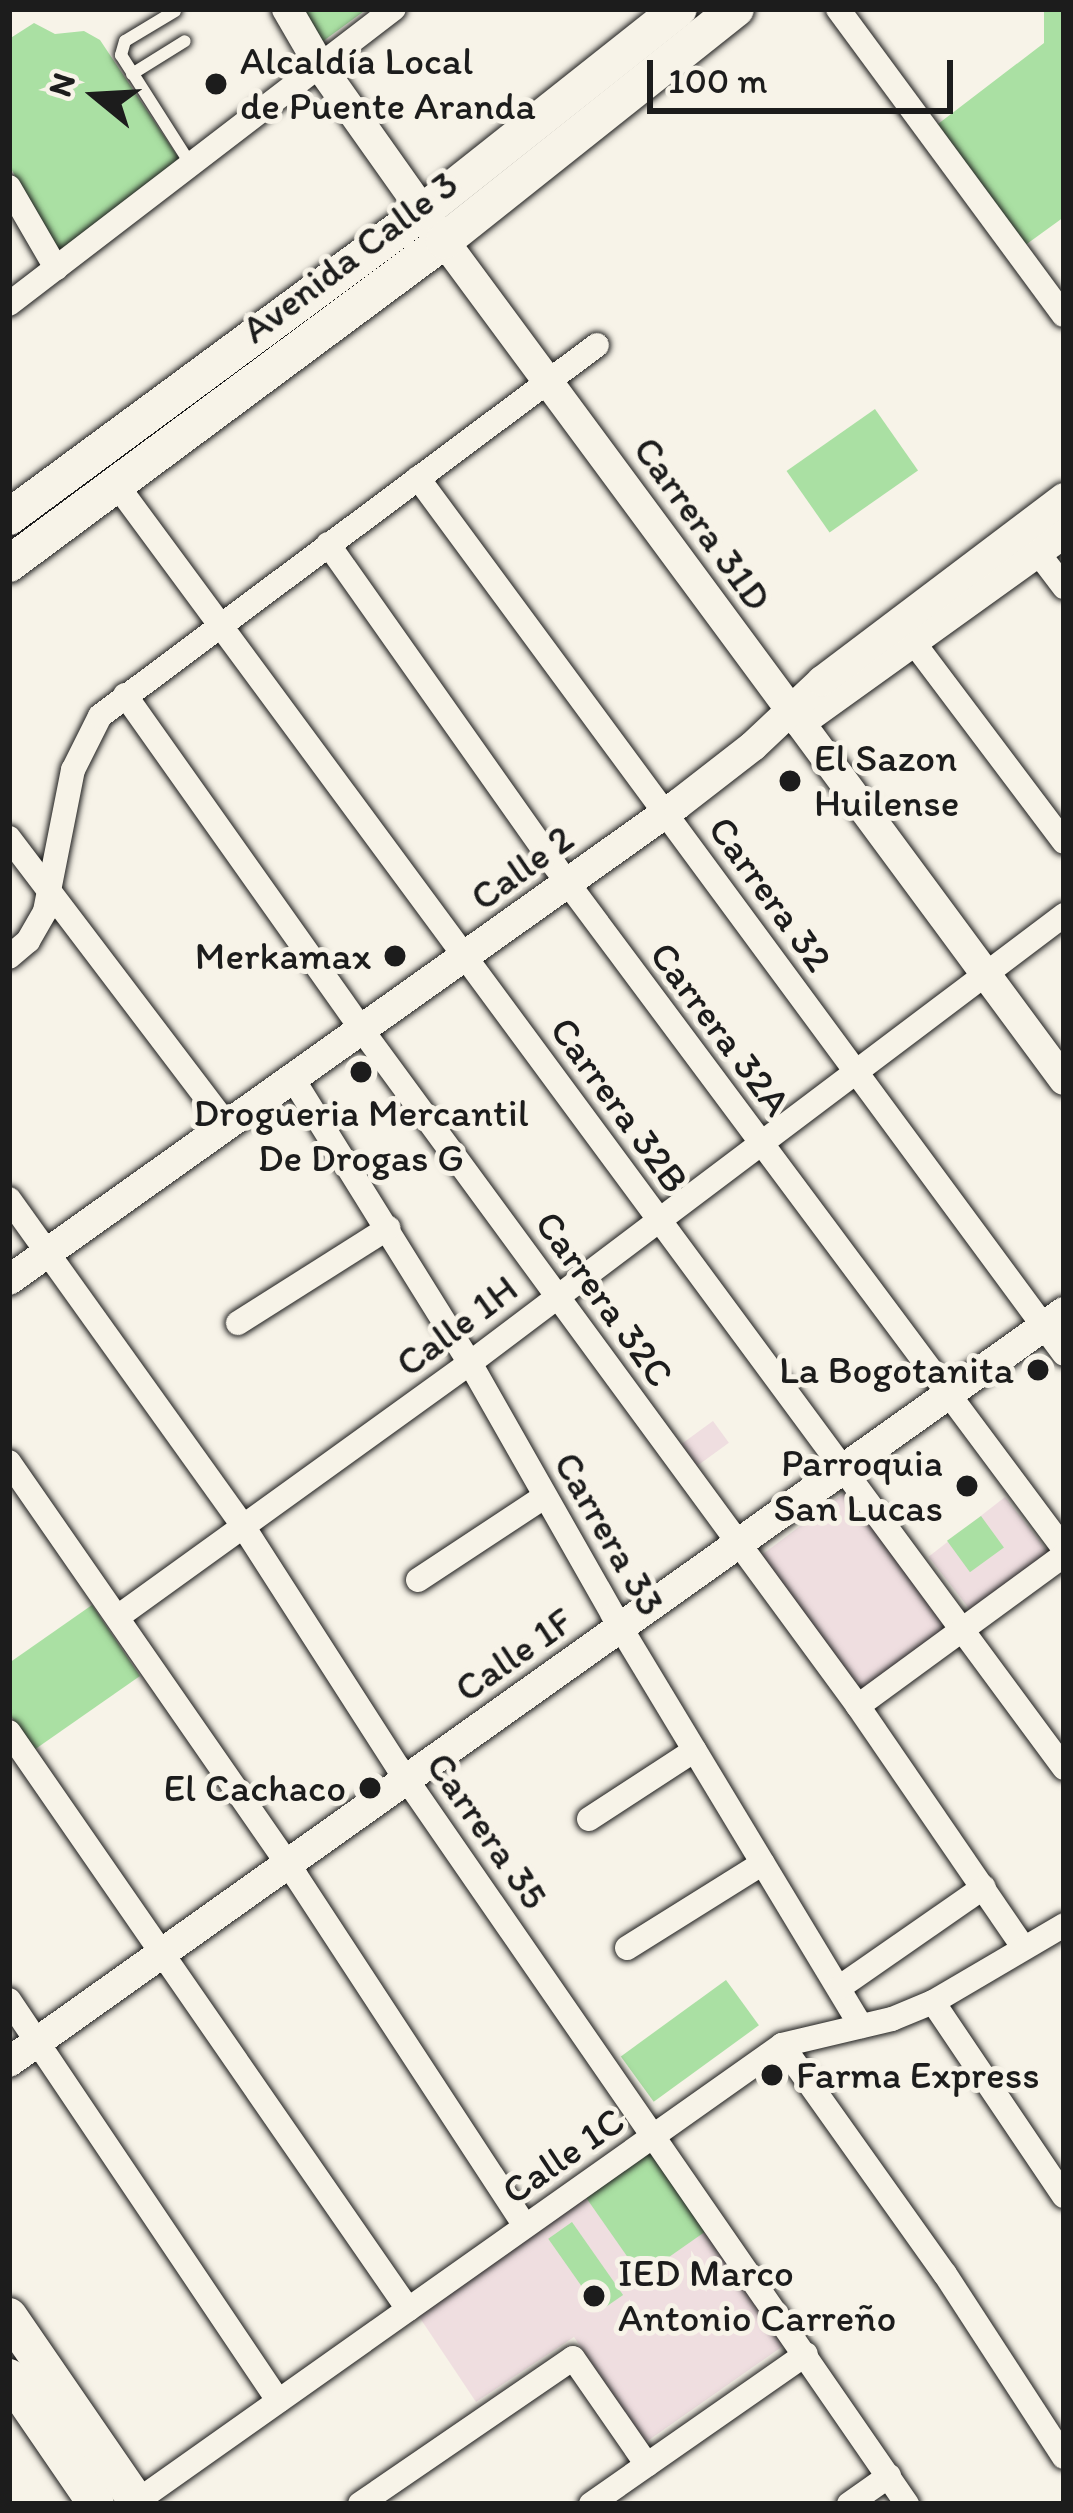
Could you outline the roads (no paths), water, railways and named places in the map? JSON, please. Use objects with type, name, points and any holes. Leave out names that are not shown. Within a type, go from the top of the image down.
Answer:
[{"type":"main road","name":"Avenida Calle 3","points":[[9,564],[116,484],[434,226],[679,9]]},
{"type":"main road","name":"Avenida Calle 3","points":[[9,517],[434,226],[736,9]]},
{"type":"main road","points":[[9,2316],[136,2503]]},
{"type":"main road","points":[[9,2377],[96,2504]]},
{"type":"street","name":"Carrera 31D","points":[[287,9],[320,66],[434,226],[1064,1080]]},
{"type":"street","points":[[9,304],[394,9]]},
{"type":"street","points":[[838,9],[1064,315]]},
{"type":"street","points":[[9,187],[56,268]]},
{"type":"street","points":[[9,957],[37,928],[51,892],[74,770],[100,716],[597,345]]},
{"type":"street","name":"Carrera 32","points":[[418,478],[856,1072],[1054,1320],[1064,1354]]},
{"type":"street","name":"Carrera 32B","points":[[116,484],[1064,1768]]},
{"type":"street","name":"Calle 2","points":[[9,1280],[666,813],[796,716],[1064,498]]},
{"type":"street","name":"Calle 2","points":[[796,716],[914,644],[1017,537],[1064,533]]},
{"type":"street","points":[[1017,537],[1064,587]]},
{"type":"street","name":"Carrera 32A","points":[[328,544],[568,883],[1064,1552]]},
{"type":"street","points":[[914,644],[1064,842]]},
{"type":"street","name":"Carrera 32C","points":[[124,695],[362,1030],[858,1706],[1023,1947]]},
{"type":"street","points":[[9,838],[227,1126]]},
{"type":"street","name":"Calle 1H","points":[[119,1616],[470,1363],[1064,915]]},
{"type":"street","name":"Carrera 33","points":[[293,1079],[470,1363],[544,1497],[861,2026]]},
{"type":"street","name":"Carrera 35","points":[[9,1199],[243,1526],[406,1779],[907,2504]]},
{"type":"street","points":[[238,1323],[388,1228]]},
{"type":"street","name":"Calle 1F","points":[[9,2062],[1054,1320]]},
{"type":"street","points":[[9,1462],[288,1864],[525,2226]]},
{"type":"street","points":[[418,1580],[544,1497]]},
{"type":"street","points":[[858,1706],[964,1632],[1064,1552]]},
{"type":"street","points":[[9,1732],[408,2309]]},
{"type":"street","points":[[590,1819],[695,1750]]},
{"type":"street","points":[[627,1948],[763,1863]]},
{"type":"street","points":[[840,1987],[984,1887]]},
{"type":"street","name":"Calle 1C","points":[[136,2503],[782,2045],[933,2002],[1064,1925]]},
{"type":"street","points":[[9,2000],[278,2402]]},
{"type":"street","points":[[933,2002],[1064,2196]]},
{"type":"street","points":[[782,2045],[958,2293],[1064,2457]]},
{"type":"street","points":[[591,2504],[806,2354]]},
{"type":"street","points":[[360,2504],[573,2358],[647,2465]]},
{"type":"street","points":[[848,2504],[890,2476]]},
{"type":"lane","points":[[175,11],[125,41],[122,55],[190,165]]},
{"type":"lane","points":[[132,74],[185,40]]},
{"type":"place","name":"Alcaldía Local de Puente Aranda","points":[[216,84]]},
{"type":"place","name":"El Sazon Huilense","points":[[790,781]]},
{"type":"place","name":"Merkamax","points":[[395,956]]},
{"type":"place","name":"Drogueria Mercantil De Drogas G","points":[[361,1072]]},
{"type":"place","name":"La Bogotanita","points":[[1038,1370]]},
{"type":"place","name":"Parroquia San Lucas","points":[[967,1486]]},
{"type":"place","name":"El Cachaco","points":[[370,1788]]},
{"type":"place","name":"Farma Express","points":[[772,2075]]},
{"type":"place","name":"IED Marco Antonio Carreño","points":[[594,2296]]}]
